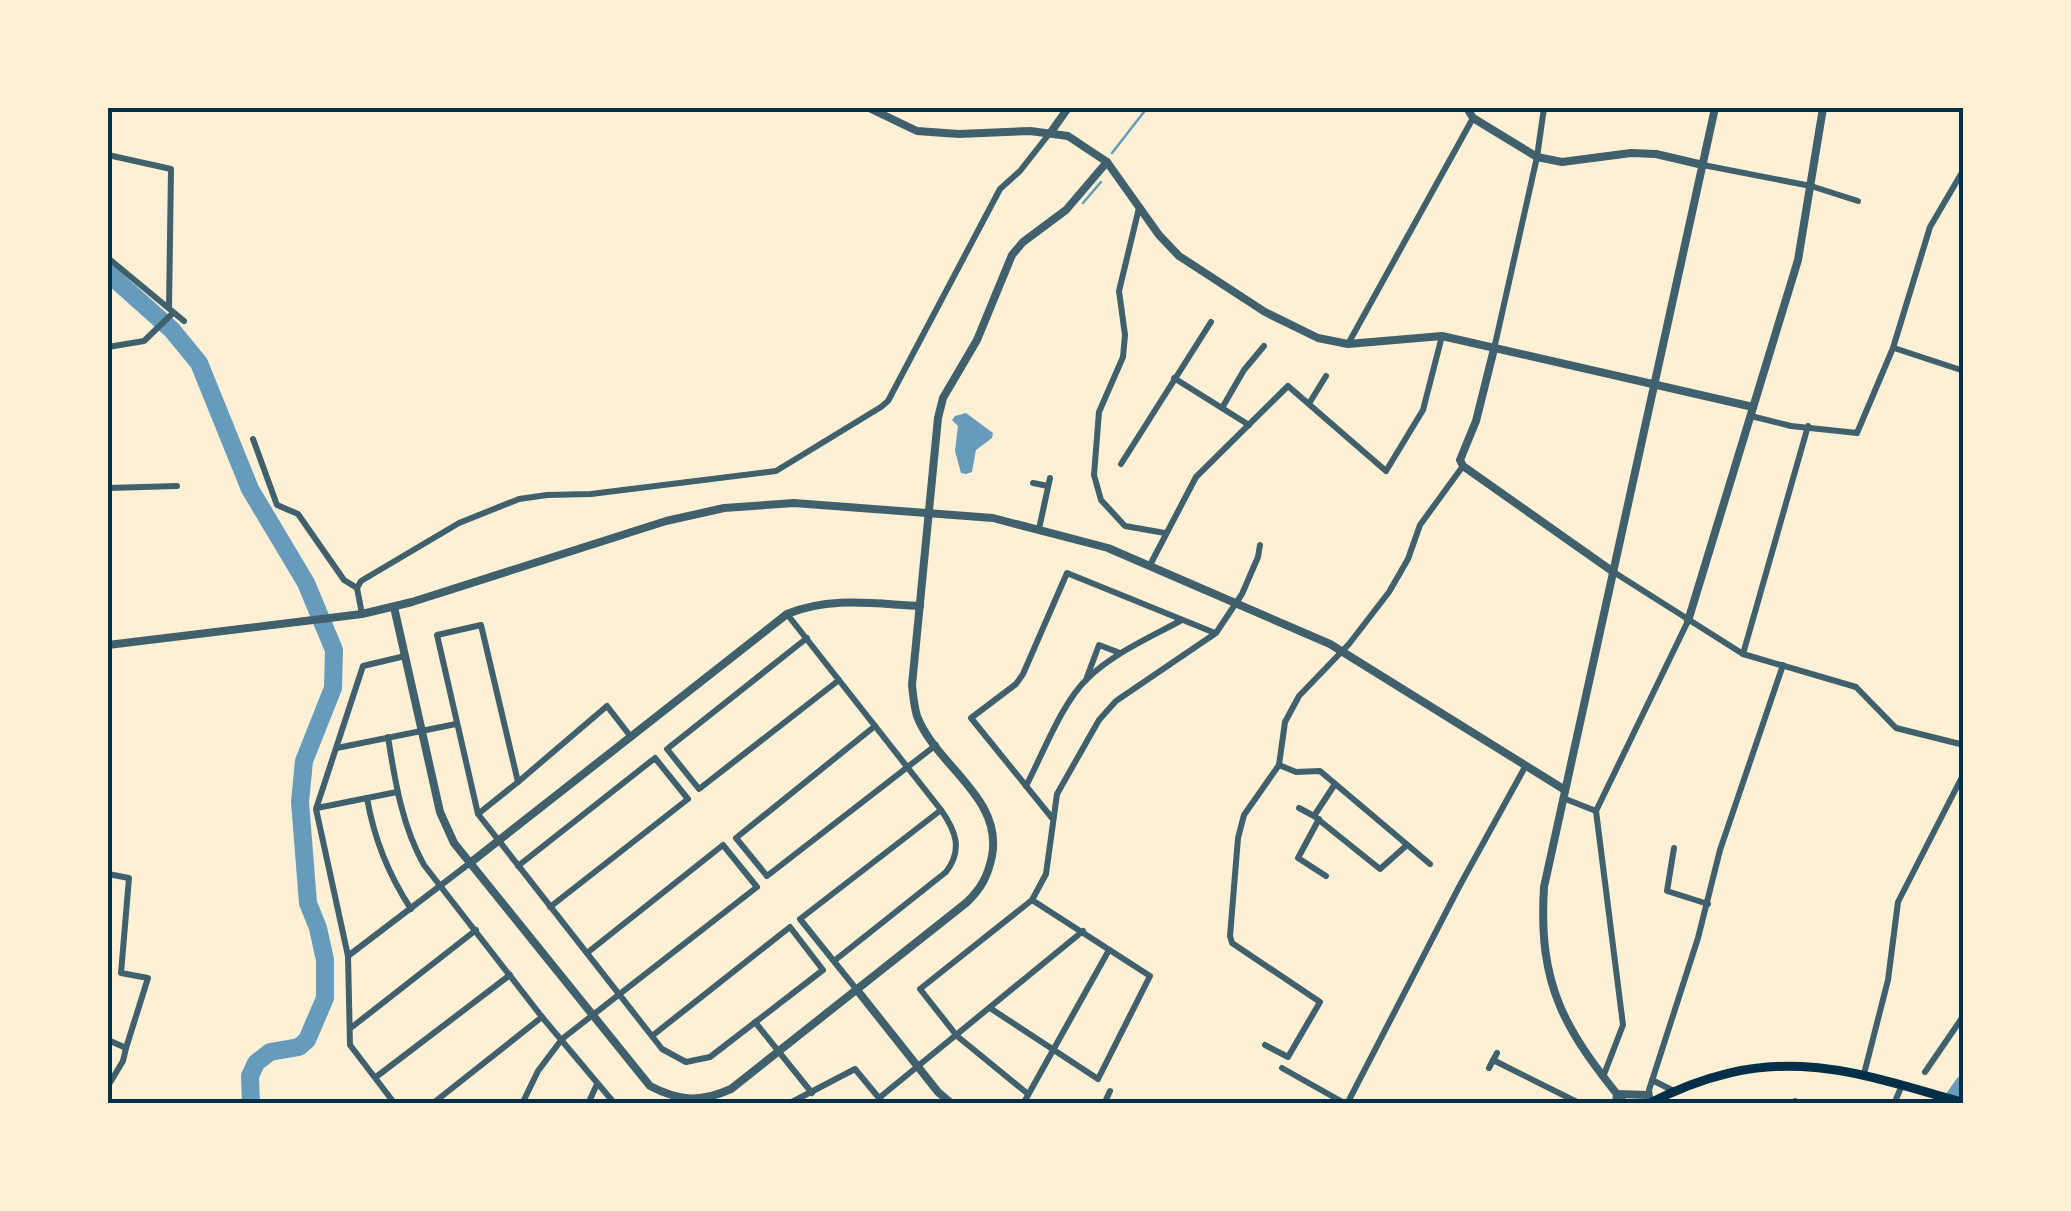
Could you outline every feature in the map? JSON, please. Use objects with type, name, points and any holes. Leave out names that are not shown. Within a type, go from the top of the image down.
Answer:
[{"type":"main road","points":[[1650,1100],[1723,1073],[1760,1066],[1808,1064],[1864,1074],[1964,1103]]},
{"type":"street","points":[[869,108],[917,131],[1051,132],[1068,136],[1107,162],[1159,236],[1202,274],[1300,332],[1348,344],[1442,336],[1654,383],[1808,426],[1857,432],[1893,348],[1930,227],[1964,169]]},
{"type":"street","points":[[362,614],[357,588],[361,581],[459,522],[547,494],[591,494],[776,471],[881,407],[888,401],[1000,188],[1020,171],[1068,108]]},
{"type":"street","points":[[1468,108],[1473,118],[1537,157],[1562,162],[1644,153],[1812,186],[1858,201]]},
{"type":"street","points":[[1544,108],[1537,157],[1494,348],[1476,421],[1460,460],[1612,571],[1743,654],[1856,687],[1896,728],[1964,745]]},
{"type":"street","points":[[1625,1104],[1617,1099],[1578,1043],[1561,1012],[1544,954],[1544,888],[1715,108]]},
{"type":"street","points":[[1603,1077],[1623,1025],[1596,811],[1688,621],[1798,260],[1823,108]]},
{"type":"street","points":[[1348,344],[1473,118]]},
{"type":"street","points":[[108,155],[171,168],[171,312],[157,331],[144,340],[108,348]]},
{"type":"street","points":[[394,607],[442,822],[470,863],[650,1086],[683,1100],[715,1096],[731,1089],[966,903],[989,872],[994,842],[992,824],[983,806],[936,745],[917,715],[914,702],[912,685],[936,433],[943,398],[977,340],[1012,255],[1066,210],[1107,162]]},
{"type":"street","points":[[1140,208],[1122,272],[1120,291],[1126,335],[1123,358],[1099,412],[1094,475],[1101,500],[1125,526],[1164,533]]},
{"type":"street","points":[[108,258],[184,322]]},
{"type":"street","points":[[1121,464],[1211,322]]},
{"type":"street","points":[[1150,565],[1196,477],[1288,386],[1386,471],[1423,410],[1442,336]]},
{"type":"street","points":[[1222,408],[1244,370],[1264,346]]},
{"type":"street","points":[[1893,348],[1964,372]]},
{"type":"street","points":[[1310,402],[1326,376]]},
{"type":"street","points":[[1174,378],[1249,425]]},
{"type":"street","points":[[1743,654],[1808,426]]},
{"type":"street","points":[[253,439],[276,505],[298,514],[344,580],[357,588]]},
{"type":"street","points":[[1266,1045],[1288,1057],[1320,1002],[1232,943],[1238,838],[1244,814],[1278,765],[1285,722],[1299,696],[1389,592],[1408,559],[1420,525],[1464,466]]},
{"type":"street","points":[[1033,483],[1049,482],[1038,529]]},
{"type":"street","points":[[108,488],[177,486]]},
{"type":"street","points":[[108,646],[310,623],[394,607],[666,521],[724,508],[794,503],[994,518],[1108,548],[1342,650],[1596,811]]},
{"type":"street","points":[[1028,1094],[957,1036],[920,990],[1032,900],[1046,874],[1057,794],[1099,720],[1116,701],[1216,633],[1238,602],[1260,545]]},
{"type":"street","points":[[1053,819],[971,718],[1016,684],[1023,674],[1067,573],[1216,633]]},
{"type":"street","points":[[348,956],[788,614],[806,606],[834,602],[920,606]]},
{"type":"street","points":[[788,614],[956,833],[952,864],[834,961]]},
{"type":"street","points":[[1026,786],[1072,698],[1087,678],[1121,653],[1181,620]]},
{"type":"street","points":[[518,782],[481,625],[437,634],[478,814],[619,995],[652,1036],[672,1058],[686,1062],[710,1057],[823,970],[790,927],[652,1036]]},
{"type":"street","points":[[806,638],[667,749],[699,789],[839,680]]},
{"type":"street","points":[[1087,678],[1099,645],[1121,653]]},
{"type":"street","points":[[396,1104],[350,1045],[348,956],[316,809],[362,666],[405,656]]},
{"type":"street","points":[[1617,1099],[1650,1100],[1652,1080],[1708,904],[1720,850],[1782,665]]},
{"type":"street","points":[[478,814],[608,706],[630,737]]},
{"type":"street","points":[[336,748],[456,724]]},
{"type":"street","points":[[875,726],[736,838],[768,876],[936,745]]},
{"type":"street","points":[[388,737],[397,792],[413,846],[542,1017],[615,1104]]},
{"type":"street","points":[[518,866],[655,758],[688,798],[550,906]]},
{"type":"street","points":[[1278,765],[1296,772],[1320,771],[1430,864]]},
{"type":"street","points":[[1282,1068],[1346,1104],[1525,767]]},
{"type":"street","points":[[1864,1074],[1888,980],[1896,908],[1964,772]]},
{"type":"street","points":[[1326,876],[1298,858],[1335,784]]},
{"type":"street","points":[[316,809],[397,792]]},
{"type":"street","points":[[367,798],[372,832],[382,858],[411,909]]},
{"type":"street","points":[[1299,808],[1317,817],[1380,869],[1407,845]]},
{"type":"street","points":[[941,810],[800,920],[918,1068],[952,1104]]},
{"type":"street","points":[[522,1104],[538,1071],[562,1039],[757,887],[723,845],[587,954]]},
{"type":"street","points":[[1674,848],[1667,891],[1708,904]]},
{"type":"street","points":[[108,874],[129,878],[121,973],[148,978],[122,1061],[108,1086]]},
{"type":"street","points":[[990,1008],[1098,1079],[1150,976],[1032,900]]},
{"type":"street","points":[[351,1028],[476,930]]},
{"type":"street","points":[[788,1104],[855,1070],[881,1101],[1083,932]]},
{"type":"street","points":[[1023,1104],[1109,950]]},
{"type":"street","points":[[376,1077],[510,976]]},
{"type":"street","points":[[1925,1072],[1964,1016]]},
{"type":"street","points":[[432,1104],[542,1017]]},
{"type":"street","points":[[755,1022],[812,1092]]},
{"type":"street","points":[[108,1040],[126,1048]]},
{"type":"street","points":[[1493,1060],[1582,1104]]},
{"type":"street","points":[[1652,1080],[1674,1090]]},
{"type":"street","points":[[588,1104],[598,1084]]},
{"type":"street","points":[[1894,1104],[1905,1086]]},
{"type":"street","points":[[1104,1104],[1110,1091]]},
{"type":"water","points":[[966,413],[993,433],[976,450],[972,472],[966,474],[961,473],[955,451],[958,426],[952,420]]},
{"type":"waterway","points":[[1112,153],[1147,108]]},
{"type":"waterway","points":[[1083,203],[1101,182]]},
{"type":"waterway","points":[[108,273],[172,330],[199,363],[250,489],[306,583],[334,650],[333,688],[304,761],[300,802],[308,903],[325,960],[325,998],[307,1040],[299,1047],[270,1052],[256,1063],[250,1076],[251,1104]]},
{"type":"waterway","points":[[1950,1104],[1964,1084]]}]
